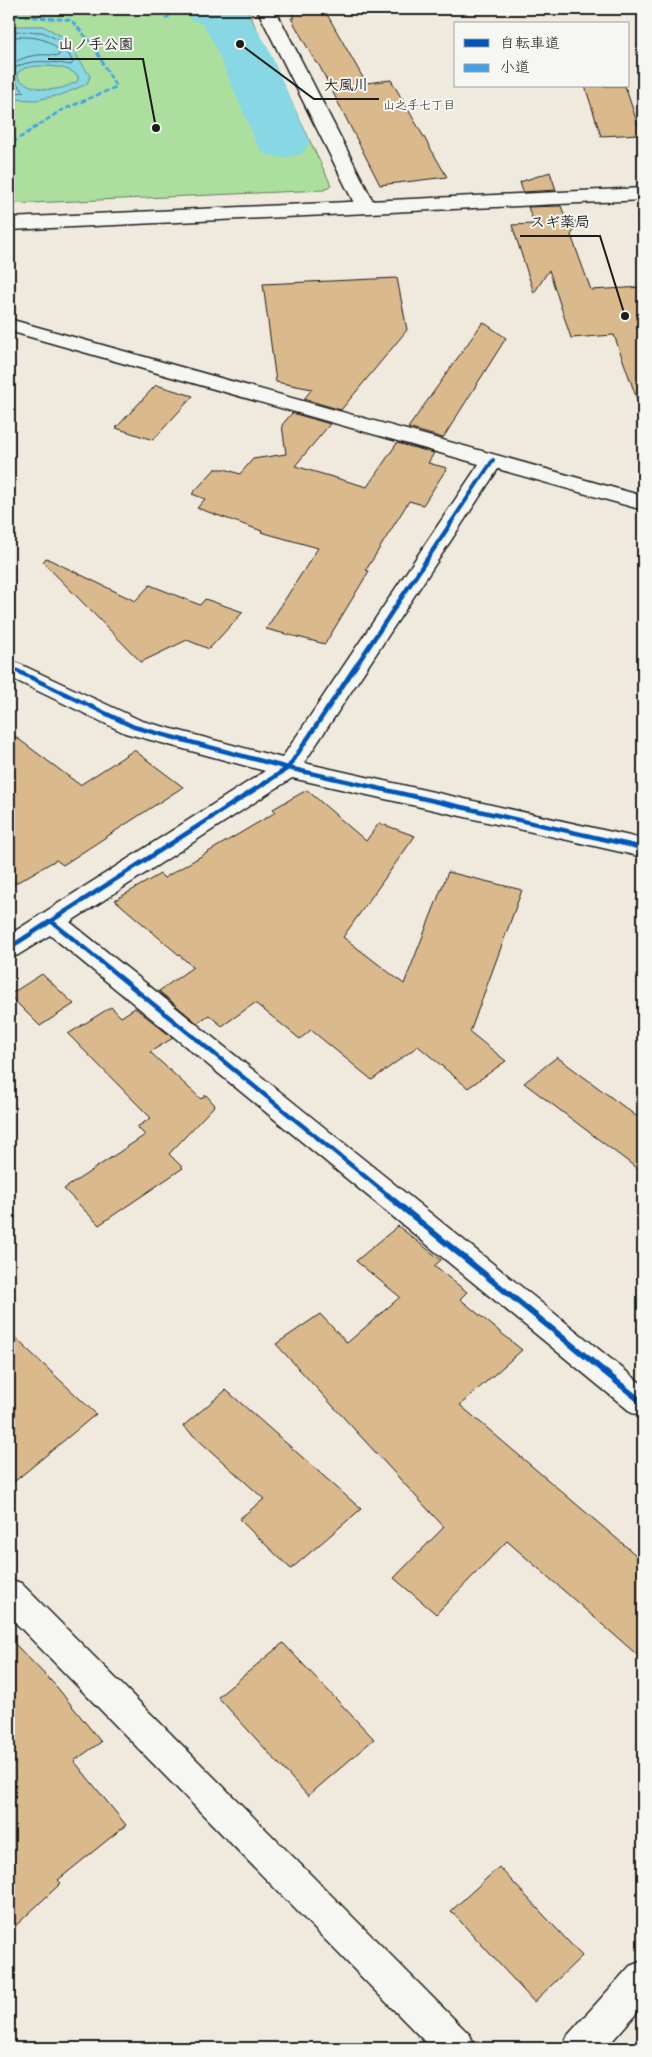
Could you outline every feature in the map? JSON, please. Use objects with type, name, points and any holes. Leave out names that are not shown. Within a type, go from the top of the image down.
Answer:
[{"type":"street","points":[[266,9],[366,207]]},
{"type":"street","points":[[9,224],[643,194]]},
{"type":"street","points":[[9,325],[643,503]]},
{"type":"street","points":[[9,948],[288,768],[493,460]]},
{"type":"street","points":[[9,667],[134,727],[288,768],[643,848]]},
{"type":"street","points":[[51,921],[643,1402]]},
{"type":"street","points":[[9,1594],[457,2048]]},
{"type":"street","points":[[581,2048],[643,1979]]},
{"type":"green space","points":[[9,9],[247,9],[331,185],[324,190],[9,204]]},
{"type":"water","points":[[9,26],[43,26],[65,38],[90,76],[87,84],[61,95],[36,100],[9,99]],"holes":[[[36,66],[58,67],[69,70],[78,76],[78,81],[62,88],[48,90],[34,87],[19,80],[17,73],[25,68]]]},
{"type":"building","points":[[290,9],[324,9],[366,83],[391,80],[447,177],[380,185],[318,63],[316,63],[291,18],[294,18]]},
{"type":"building","points":[[586,88],[626,88],[641,134],[601,136]]},
{"type":"building","points":[[550,172],[556,190],[523,192],[520,182]]},
{"type":"building","points":[[561,206],[567,222],[580,221],[571,235],[591,290],[643,287],[643,402],[638,402],[614,335],[571,338],[549,270],[534,293],[512,225],[534,224],[528,207]]},
{"type":"building","points":[[397,278],[407,330],[341,410],[304,399],[312,389],[276,382],[263,284]]},
{"type":"building","points":[[483,322],[506,338],[443,438],[408,428]]},
{"type":"building","points":[[156,385],[193,396],[153,440],[116,428]]},
{"type":"building","points":[[292,413],[330,424],[295,466],[367,487],[397,443],[434,453],[428,463],[447,468],[423,505],[409,501],[366,570],[369,571],[325,644],[266,629],[318,548],[261,532],[197,508],[205,499],[192,494],[215,469],[225,469],[240,474],[253,459],[286,454],[282,425]]},
{"type":"building","points":[[46,558],[135,601],[150,585],[200,605],[205,599],[243,612],[209,649],[187,640],[141,662],[43,562]]},
{"type":"building","points":[[9,732],[80,785],[134,750],[183,787],[63,865],[56,860],[9,887]]},
{"type":"building","points":[[307,790],[366,841],[379,823],[415,836],[343,937],[404,984],[448,872],[522,890],[470,1032],[506,1061],[468,1088],[418,1046],[372,1080],[311,1030],[300,1039],[255,1003],[222,1026],[209,1015],[197,1023],[159,991],[193,967],[115,900],[160,874],[164,878],[276,812],[273,809]]},
{"type":"building","points":[[42,974],[74,1004],[40,1026],[9,995]]},
{"type":"building","points":[[111,1007],[121,1017],[135,1008],[173,1038],[150,1052],[201,1099],[206,1095],[215,1105],[169,1154],[183,1168],[99,1225],[64,1189],[145,1135],[137,1127],[151,1118],[68,1034]]},
{"type":"building","points":[[557,1057],[643,1121],[643,1173],[524,1083]]},
{"type":"building","points":[[398,1226],[441,1260],[434,1266],[467,1292],[460,1299],[522,1350],[460,1405],[643,1561],[643,1660],[507,1541],[436,1614],[394,1578],[444,1527],[276,1344],[320,1314],[347,1343],[400,1297],[356,1261]]},
{"type":"building","points":[[9,1332],[96,1414],[9,1486]]},
{"type":"building","points":[[226,1390],[361,1509],[291,1569],[239,1519],[264,1499],[183,1426]]},
{"type":"building","points":[[9,1638],[56,1686],[101,1742],[74,1761],[126,1825],[58,1880],[61,1883],[9,1932]]},
{"type":"building","points":[[283,1643],[374,1739],[308,1796],[218,1697]]},
{"type":"building","points":[[499,1867],[582,1956],[534,2002],[451,1911]]},
{"type":"waterway","points":[[209,9],[223,14],[240,44],[283,142]]},
{"type":"marked path","points":[[165,19],[179,9]]},
{"type":"marked path","points":[[9,15],[71,20],[93,45],[116,87],[60,111],[9,145]]},
{"type":"cycle path","points":[[9,948],[288,768],[493,460]]},
{"type":"cycle path","points":[[9,667],[134,727],[288,768],[643,848]]},
{"type":"cycle path","points":[[51,921],[643,1403]]},
{"type":"place","name":"大風川","points":[[240,44]]},
{"type":"place","name":"山ノ手公園","points":[[156,128]]},
{"type":"place","name":"スギ薬局","points":[[625,316]]},
{"type":"district","name":"山之手七丁目","points":[[419,104]]}]
